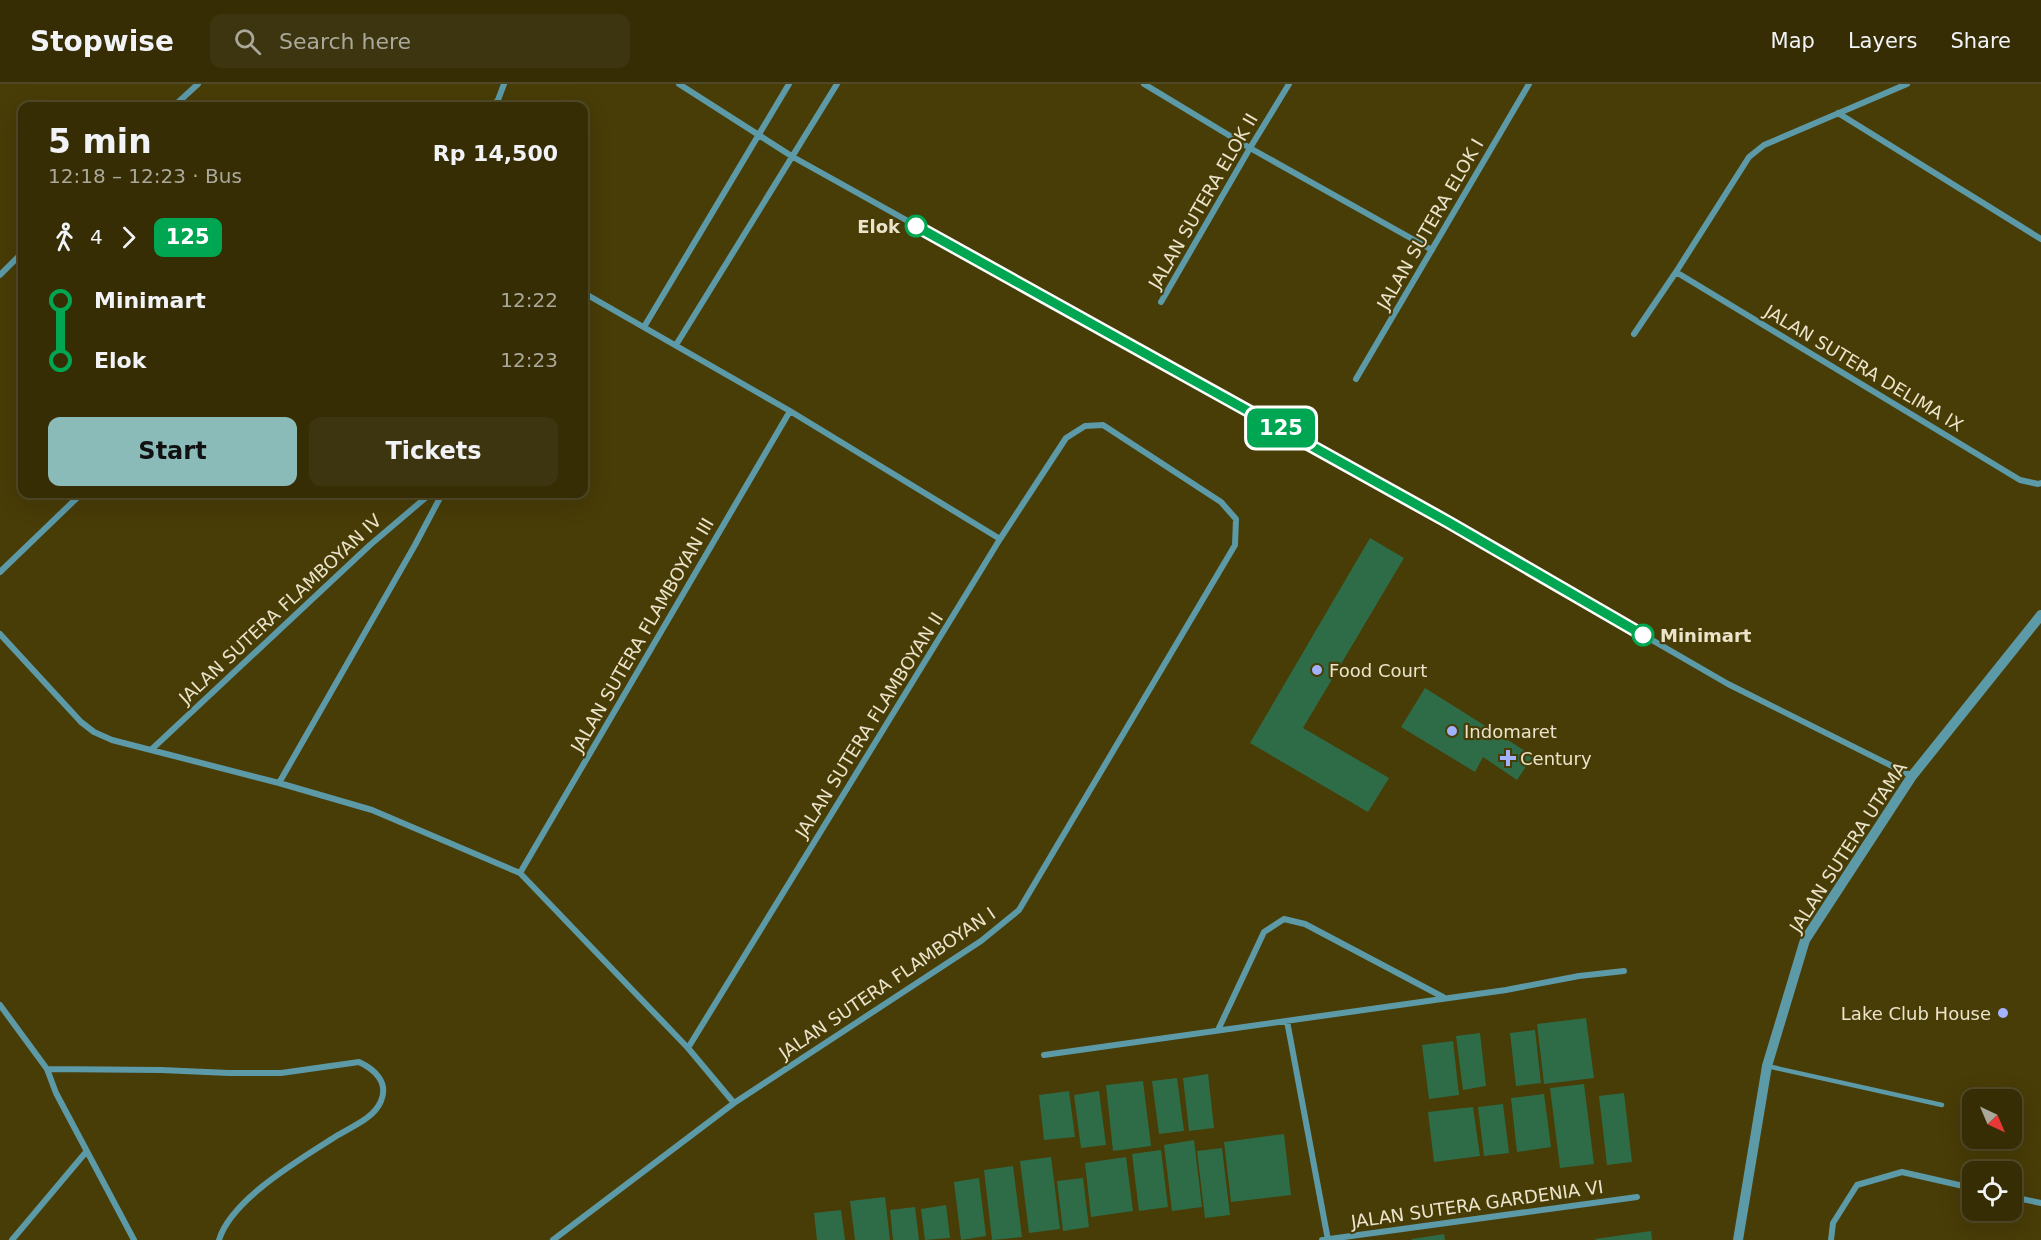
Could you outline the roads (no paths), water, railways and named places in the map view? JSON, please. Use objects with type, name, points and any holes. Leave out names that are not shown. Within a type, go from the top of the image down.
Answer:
[{"type":"street","points":[[178,102],[198,84]]},
{"type":"street","points":[[496,102],[504,84]]},
{"type":"street","points":[[679,84],[793,157],[1448,522],[1728,684],[1912,776]]},
{"type":"street","points":[[644,327],[789,84]]},
{"type":"street","points":[[676,345],[837,84]]},
{"type":"street","points":[[1144,84],[1250,148],[1432,250]]},
{"type":"street","name":"JALAN SUTERA ELOK II","points":[[1161,302],[1289,84]]},
{"type":"street","name":"JALAN SUTERA ELOK I","points":[[1356,379],[1529,84]]},
{"type":"street","points":[[1634,334],[1749,157],[1764,145],[1907,84]]},
{"type":"street","points":[[1838,113],[2041,239]]},
{"type":"street","points":[[0,275],[18,257]]},
{"type":"street","name":"JALAN SUTERA DELIMA IX","points":[[1676,272],[2020,480],[2039,484]]},
{"type":"street","points":[[588,294],[790,411],[1000,539]]},
{"type":"street","name":"JALAN SUTERA FLAMBOYAN III","points":[[520,873],[790,411]]},
{"type":"street","name":"JALAN SUTERA FLAMBOYAN I","points":[[553,1240],[734,1103],[981,941],[1019,910],[1235,545],[1236,519],[1221,502],[1103,425],[1085,426]]},
{"type":"street","name":"JALAN SUTERA FLAMBOYAN II","points":[[688,1048],[1000,539],[1066,438],[1085,426]]},
{"type":"street","points":[[0,572],[77,498]]},
{"type":"street","name":"JALAN SUTERA FLAMBOYAN IV","points":[[152,749],[370,545],[425,498]]},
{"type":"street","points":[[279,783],[440,498]]},
{"type":"street","name":"JALAN SUTERA UTAMA","points":[[1738,1240],[1767,1066],[1805,940],[1912,776],[2041,615]]},
{"type":"street","points":[[0,634],[81,722],[94,732],[112,740],[279,783],[372,810],[520,873],[688,1048],[734,1103]]},
{"type":"street","points":[[1218,1030],[1264,932],[1284,919],[1305,924],[1443,998]]},
{"type":"street","points":[[1044,1055],[1506,990],[1579,976],[1624,971]]},
{"type":"street","points":[[0,1005],[47,1069],[56,1093],[86,1152],[134,1240]]},
{"type":"street","points":[[1287,1021],[1326,1240]]},
{"type":"street","points":[[47,1069],[229,1073],[281,1072],[359,1062],[370,1067],[380,1077],[382,1092],[381,1101],[369,1116],[312,1152],[247,1199],[230,1218],[219,1240]]},
{"type":"street","points":[[12,1240],[86,1152]]},
{"type":"street","points":[[1831,1240],[1833,1223],[1857,1185],[1902,1172],[1962,1186]]},
{"type":"street","name":"JALAN SUTERA GARDENIA VI","points":[[1326,1240],[1637,1197]]},
{"type":"street","points":[[2022,1199],[2041,1203]]},
{"type":"lane","points":[[1767,1066],[1942,1105]]},
{"type":"place","name":"Elok","points":[[916,226]]},
{"type":"place","name":"Minimart","points":[[1643,635]]},
{"type":"place","name":"Food Court","points":[[1317,670]]},
{"type":"place","name":"Indomaret","points":[[1452,731]]},
{"type":"place","name":"Century","points":[[1508,758]]},
{"type":"place","name":"Lake Club House","points":[[2003,1013]]}]
